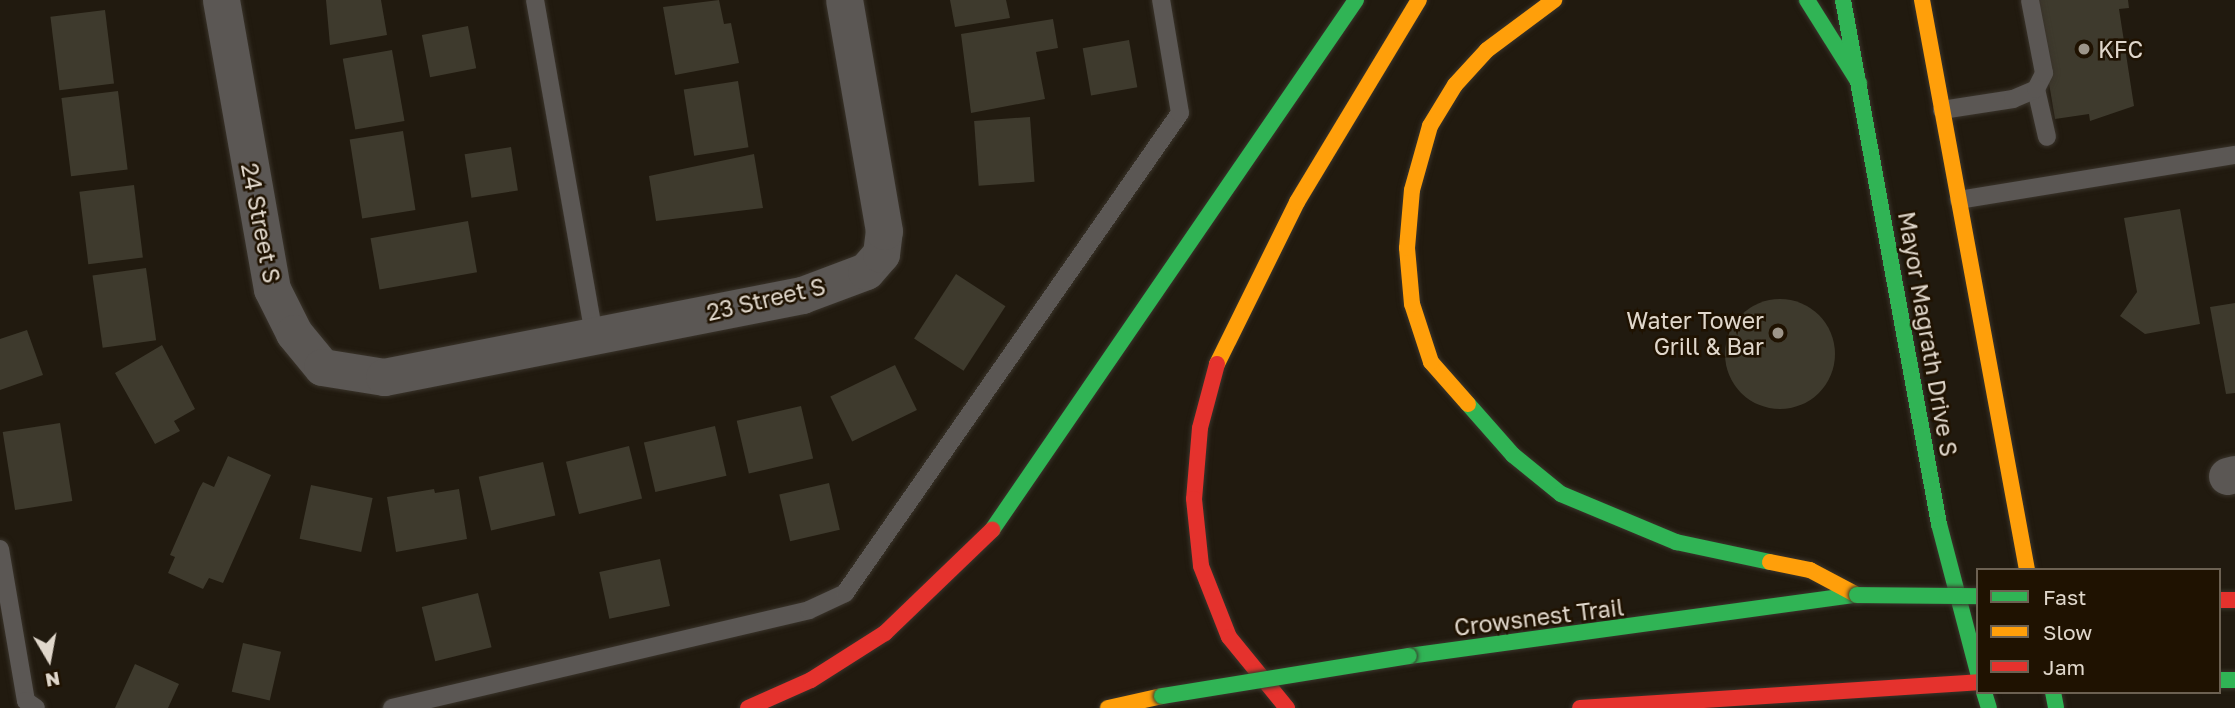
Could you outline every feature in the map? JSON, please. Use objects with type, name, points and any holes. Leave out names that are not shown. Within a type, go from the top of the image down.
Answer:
[{"type":"main road","points":[[748,708],[811,680],[885,632],[949,577],[1002,519],[1356,0]]},
{"type":"main road","points":[[1287,708],[1229,637],[1201,566],[1194,499],[1200,428],[1220,351],[1297,202],[1419,0]]},
{"type":"main road","points":[[1554,0],[1487,50],[1455,85],[1430,126],[1412,190],[1407,248],[1412,304],[1431,362],[1503,446],[1561,494],[1676,542],[1810,570],[1857,595]]},
{"type":"main road","points":[[1807,0],[1859,83]]},
{"type":"main road","name":"Mayor Magrath Drive S","points":[[1843,0],[1939,524],[1976,665]]},
{"type":"main road","points":[[1922,0],[2027,568]]},
{"type":"main road","name":"Crowsnest Trail","points":[[1108,708],[1162,696],[1409,656],[1857,595],[1976,596]]},
{"type":"main road","points":[[1580,708],[1873,685],[1976,682]]},
{"type":"street","name":"24 Street S","points":[[221,0],[272,289],[293,332],[322,367],[384,377],[594,334]]},
{"type":"street","name":"23 Street S","points":[[594,334],[802,295],[866,271],[881,254],[881,207],[844,0]]},
{"type":"lane","points":[[535,0],[594,334]]},
{"type":"lane","points":[[392,708],[810,610],[845,593],[1180,113],[1160,0]]},
{"type":"lane","points":[[2030,0],[2044,73],[2036,89],[2047,137]]},
{"type":"lane","points":[[1942,110],[2013,99],[2036,89]]},
{"type":"lane","points":[[1959,200],[2235,156]]},
{"type":"lane","points":[[0,549],[26,701],[36,708]]},
{"type":"building","points":[[326,0],[381,0],[387,35],[330,45]]},
{"type":"building","points":[[719,0],[724,24],[731,23],[739,63],[675,75],[663,7]]},
{"type":"building","points":[[950,0],[1006,0],[1010,18],[955,27]]},
{"type":"building","name":"KFC","points":[[2035,0],[2128,0],[2129,8],[2119,9],[2134,106],[2090,121],[2089,114],[2055,119]]},
{"type":"building","points":[[105,10],[114,83],[59,90],[50,17]]},
{"type":"building","points":[[1053,19],[1058,48],[1036,52],[1045,99],[971,113],[961,34]]},
{"type":"building","points":[[468,26],[476,68],[430,77],[422,35]]},
{"type":"building","points":[[1129,40],[1137,87],[1091,95],[1083,48]]},
{"type":"building","points":[[392,50],[405,121],[355,130],[343,59]]},
{"type":"building","points":[[738,81],[748,147],[694,156],[684,90]]},
{"type":"building","points":[[118,91],[128,169],[71,176],[61,98]]},
{"type":"building","points":[[1030,117],[1035,182],[979,186],[974,121]]},
{"type":"building","points":[[403,131],[416,210],[362,218],[350,139]]},
{"type":"building","points":[[511,147],[518,190],[471,198],[465,154]]},
{"type":"building","points":[[754,154],[763,208],[656,221],[649,176]]},
{"type":"building","points":[[134,185],[143,257],[88,264],[79,192]]},
{"type":"building","points":[[2180,209],[2200,324],[2145,334],[2120,316],[2137,292],[2124,218]]},
{"type":"building","points":[[468,221],[477,272],[380,289],[371,238]]},
{"type":"building","points":[[146,268],[156,340],[103,348],[93,276]]},
{"type":"building","points":[[956,274],[1005,306],[964,371],[914,339]]},
{"type":"building","points":[[1780,299],[1801,303],[1819,315],[1831,333],[1835,354],[1831,375],[1819,393],[1801,405],[1780,409],[1759,405],[1741,393],[1729,375],[1725,354],[1729,333],[1741,315],[1759,303]]},
{"type":"building","points":[[2235,303],[2235,393],[2226,394],[2210,307]]},
{"type":"building","points":[[27,330],[43,375],[0,390],[0,339]]},
{"type":"building","points":[[162,345],[195,409],[174,421],[180,431],[155,444],[115,373]]},
{"type":"building","points":[[895,365],[917,410],[852,442],[830,397]]},
{"type":"building","points":[[801,406],[813,459],[749,473],[737,421]]},
{"type":"building","points":[[60,423],[72,501],[15,510],[3,432]]},
{"type":"building","points":[[715,426],[726,476],[655,492],[644,442]]},
{"type":"building","points":[[629,446],[642,498],[579,514],[566,462]]},
{"type":"building","points":[[228,456],[271,475],[223,583],[209,578],[203,589],[168,573],[175,557],[170,555],[203,482],[214,487]]},
{"type":"building","points":[[543,462],[555,516],[491,530],[479,477]]},
{"type":"building","points":[[829,483],[840,530],[790,541],[779,494]]},
{"type":"building","points":[[311,485],[373,498],[361,552],[300,539]]},
{"type":"building","points":[[434,489],[435,493],[459,489],[467,539],[396,552],[387,497]]},
{"type":"building","points":[[660,559],[670,606],[609,619],[599,572]]},
{"type":"building","points":[[478,593],[492,647],[435,661],[422,607]]},
{"type":"building","points":[[243,643],[281,652],[270,700],[232,692]]},
{"type":"building","points":[[135,664],[179,684],[168,708],[115,708]]},
{"type":"traffic: fast","points":[[992,530],[1356,0]]},
{"type":"traffic: fast","points":[[1807,0],[1859,83]]},
{"type":"traffic: fast","points":[[1843,0],[1939,524],[1976,665]]},
{"type":"traffic: fast","points":[[1468,404],[1513,455],[1561,494],[1676,542],[1770,562]]},
{"type":"traffic: fast","points":[[1409,656],[1857,595]]},
{"type":"traffic: fast","points":[[1857,595],[1976,596]]},
{"type":"traffic: fast","points":[[1162,696],[1409,656]]},
{"type":"traffic: fast","points":[[2221,680],[2235,680]]},
{"type":"traffic: fast","points":[[1985,694],[1989,708]]},
{"type":"traffic: fast","points":[[2053,694],[2056,708]]},
{"type":"traffic: slow","points":[[1217,364],[1297,202],[1419,0]]},
{"type":"traffic: slow","points":[[1468,404],[1431,362],[1412,304],[1407,248],[1412,190],[1430,126],[1455,85],[1487,50],[1554,0]]},
{"type":"traffic: slow","points":[[1922,0],[2027,568]]},
{"type":"traffic: slow","points":[[1770,562],[1810,570],[1857,595]]},
{"type":"traffic: slow","points":[[1108,708],[1162,696]]},
{"type":"traffic: jam","points":[[1217,364],[1200,428],[1194,499],[1201,566],[1229,637],[1287,708]]},
{"type":"traffic: jam","points":[[748,708],[811,680],[885,633],[992,530]]},
{"type":"traffic: jam","points":[[2221,600],[2235,600]]},
{"type":"traffic: jam","points":[[1580,708],[1976,682]]},
{"type":"place","name":"KFC","points":[[2084,49]]},
{"type":"place","name":"Water Tower Grill & Bar","points":[[1778,333]]}]
